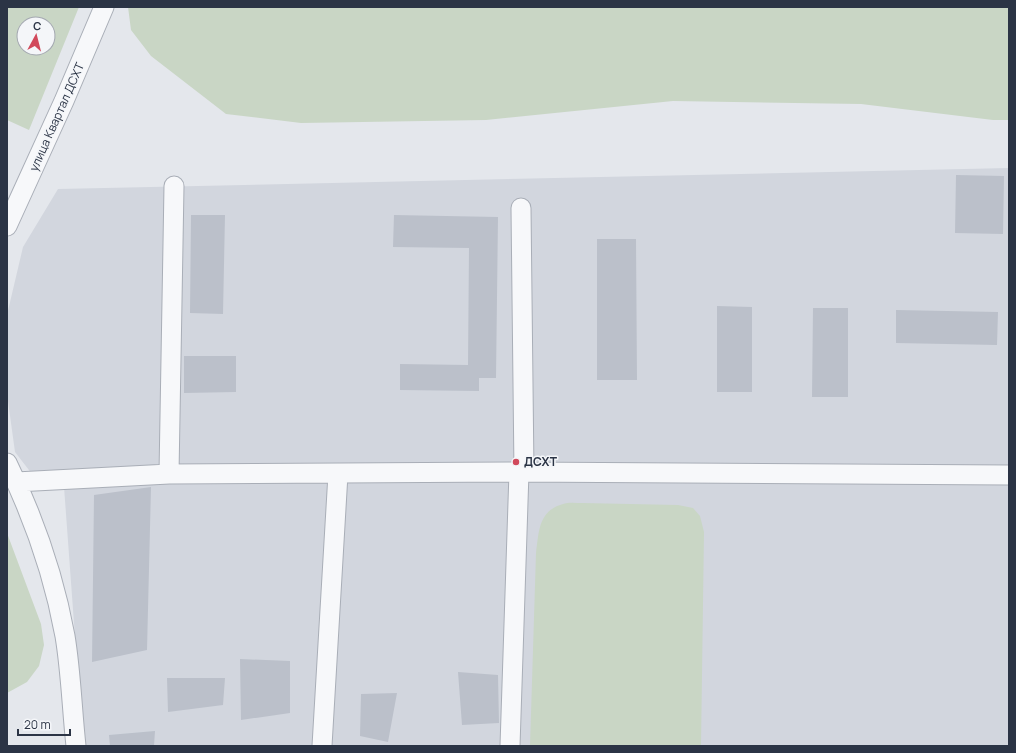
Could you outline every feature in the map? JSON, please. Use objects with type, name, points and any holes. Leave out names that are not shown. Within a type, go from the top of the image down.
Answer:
[{"type":"street","name":"улица Квартал ДСХТ","points":[[7,226],[67,94],[104,7]]},
{"type":"street","points":[[169,474],[174,186]]},
{"type":"street","points":[[510,746],[522,472],[521,208]]},
{"type":"street","points":[[7,463],[44,550],[54,588],[65,637],[76,746]]},
{"type":"street","points":[[16,482],[169,474],[522,472],[1009,475]]},
{"type":"street","points":[[322,746],[338,474]]},
{"type":"shaded area","name":"ДСХТ","points":[[1009,168],[1009,746],[83,746],[63,473],[32,474],[15,452],[7,394],[7,315],[23,247],[58,189]]},
{"type":"green space","points":[[7,7],[79,7],[29,130],[7,120]]},
{"type":"green space","points":[[128,7],[1009,7],[1009,120],[993,120],[861,104],[673,101],[486,120],[301,123],[226,114],[151,56],[131,30]]},
{"type":"green space","points":[[567,503],[678,505],[693,508],[700,516],[704,532],[701,746],[530,746],[536,553],[539,530],[544,517],[555,507]]},
{"type":"green space","points":[[7,533],[41,624],[44,645],[39,666],[27,682],[7,693]]},
{"type":"building","points":[[956,175],[1004,176],[1003,234],[955,233]]},
{"type":"building","points":[[191,215],[225,215],[223,314],[190,313]]},
{"type":"building","points":[[394,215],[498,217],[496,378],[479,378],[479,391],[400,390],[400,364],[468,365],[469,248],[393,247]]},
{"type":"building","points":[[597,239],[636,239],[637,380],[597,380]]},
{"type":"building","points":[[717,306],[752,307],[752,392],[717,392]]},
{"type":"building","points":[[813,308],[848,308],[848,397],[812,397]]},
{"type":"building","points":[[896,310],[998,312],[997,345],[896,343]]},
{"type":"building","points":[[184,356],[236,356],[236,392],[184,393]]},
{"type":"building","points":[[151,487],[147,650],[92,662],[94,495]]},
{"type":"building","points":[[240,659],[290,661],[290,713],[241,720]]},
{"type":"building","points":[[458,672],[498,675],[499,723],[462,725]]},
{"type":"building","points":[[167,678],[225,678],[223,705],[168,712]]},
{"type":"building","points":[[397,693],[388,742],[360,736],[361,694]]},
{"type":"building","points":[[155,731],[154,746],[110,746],[109,735]]},
{"type":"place","name":"ДСХТ","points":[[516,462]]}]
